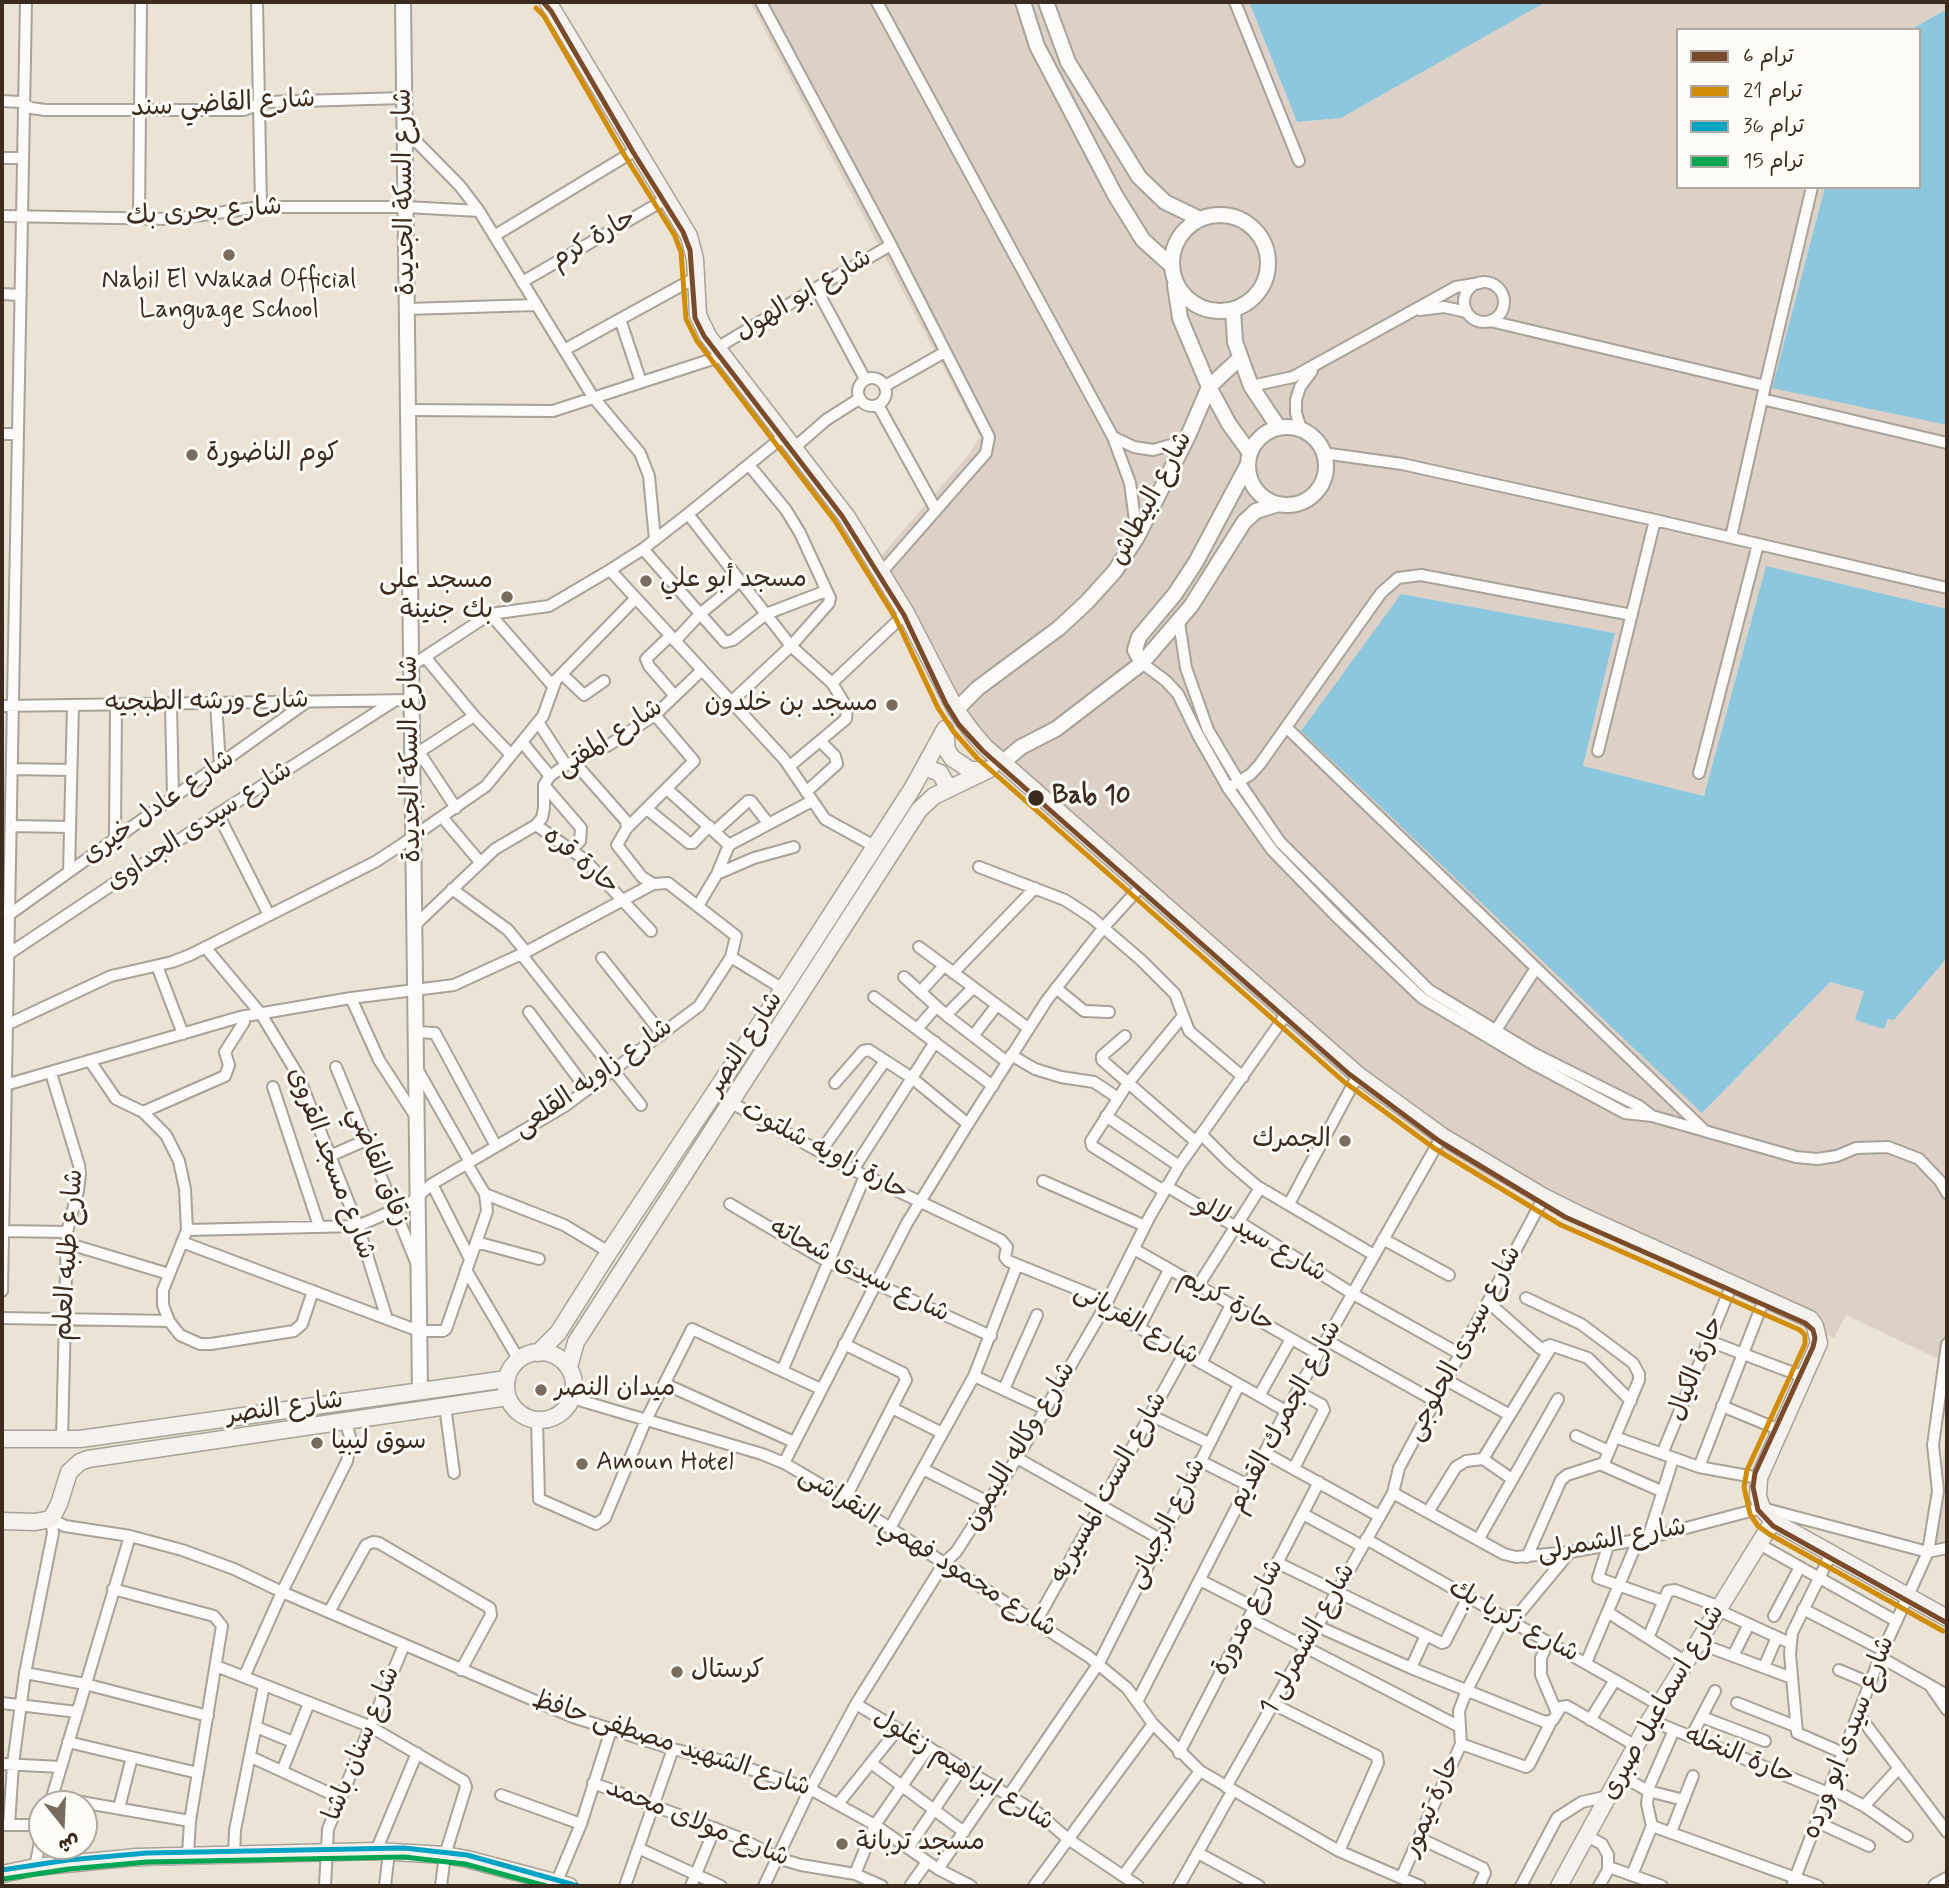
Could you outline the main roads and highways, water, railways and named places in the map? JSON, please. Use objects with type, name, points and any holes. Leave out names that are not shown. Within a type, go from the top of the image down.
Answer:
[{"type":"main road","points":[[548,2],[692,244],[698,315],[720,352],[840,508],[906,613],[956,710],[985,747],[1358,1075],[1442,1136],[1544,1197],[1802,1314],[1815,1326],[1819,1343],[1759,1478],[1758,1497],[1762,1508],[1773,1521],[1947,1618]]},
{"type":"main road","name":"شارع النصر","points":[[538,1353],[558,1333],[783,989],[912,789],[956,710]]},
{"type":"main road","points":[[944,729],[947,750],[960,765],[970,770],[1002,761]]},
{"type":"main road","name":"شارع النصر","points":[[569,1367],[576,1342],[919,810],[926,801],[1002,761]]},
{"type":"main road","points":[[924,767],[940,773],[949,789]]},
{"type":"main road","points":[[538,1353],[556,1356],[569,1367],[575,1382],[572,1398],[567,1408],[559,1415],[537,1420],[519,1413],[508,1397],[507,1379],[519,1360],[538,1353]]},
{"type":"main road","name":"شارع النصر","points":[[2,1439],[62,1440],[507,1379]]},
{"type":"main road","name":"شارع النصر","points":[[2,1521],[43,1520],[60,1504],[69,1472],[88,1459],[508,1397]]},
{"type":"main road","name":"شارع اسماعيل صبرى","points":[[1559,1886],[1650,1720],[1773,1521]]},
{"type":"main road","points":[[2,1874],[36,1867],[137,1857],[383,1852],[445,1856],[561,1885]]},
{"type":"water","points":[[1249,2],[1546,2],[1341,118],[1297,122]]},
{"type":"water","points":[[1947,9],[1947,425],[1772,388],[1824,189],[1921,189],[1921,28],[1914,28]]},
{"type":"water","points":[[1766,566],[1947,609],[1947,958],[1894,1020],[1888,1019],[1884,1029],[1855,1020],[1864,991],[1830,982],[1702,1113],[1301,731],[1401,594],[1615,633],[1583,766],[1704,796]]},
{"type":"tram line","name":"6","points":[[543,2],[551,11],[683,232],[690,250],[695,318],[704,336],[842,516],[904,615],[946,704],[959,725],[983,751],[1349,1074],[1439,1141],[1565,1217],[1805,1323],[1813,1330],[1813,1347],[1755,1473],[1753,1487],[1758,1510],[1773,1526],[1947,1623]]},
{"type":"tram line","name":"21","points":[[536,8],[544,16],[675,236],[681,252],[686,319],[697,341],[835,521],[896,619],[938,708],[953,731],[977,758],[1343,1081],[1434,1148],[1561,1225],[1800,1330],[1805,1335],[1805,1344],[1747,1470],[1744,1487],[1750,1514],[1758,1526],[1769,1534],[1943,1631]]},
{"type":"tram line","name":"36","points":[[2,1870],[68,1860],[147,1853],[404,1848],[467,1855],[578,1886]]},
{"type":"tram line","points":[[2,1879],[124,1866],[404,1857],[465,1863],[549,1886]]},
{"type":"tram line","name":"15","points":[[3,1879],[69,1869],[147,1862],[404,1857],[465,1864],[546,1886]]},
{"type":"place","name":"Nabil El Wakad Official Language School","points":[[229,255]]},
{"type":"place","name":"كوم الناضورة","points":[[192,455]]},
{"type":"place","name":"مسجد أبو علي","points":[[646,581]]},
{"type":"place","name":"مسجد على بك جنينة","points":[[507,597]]},
{"type":"place","name":"مسجد بن خلدون","points":[[892,705]]},
{"type":"place","name":"Bab 10","points":[[1036,798]]},
{"type":"place","name":"الجمرك","points":[[1345,1141]]},
{"type":"place","name":"ميدان النصر","points":[[541,1390]]},
{"type":"place","name":"سوق ليبيا","points":[[317,1443]]},
{"type":"place","name":"Amoun Hotel","points":[[582,1464]]},
{"type":"place","name":"كرستال","points":[[677,1672]]},
{"type":"place","name":"مسجد تربانة","points":[[842,1844]]}]
